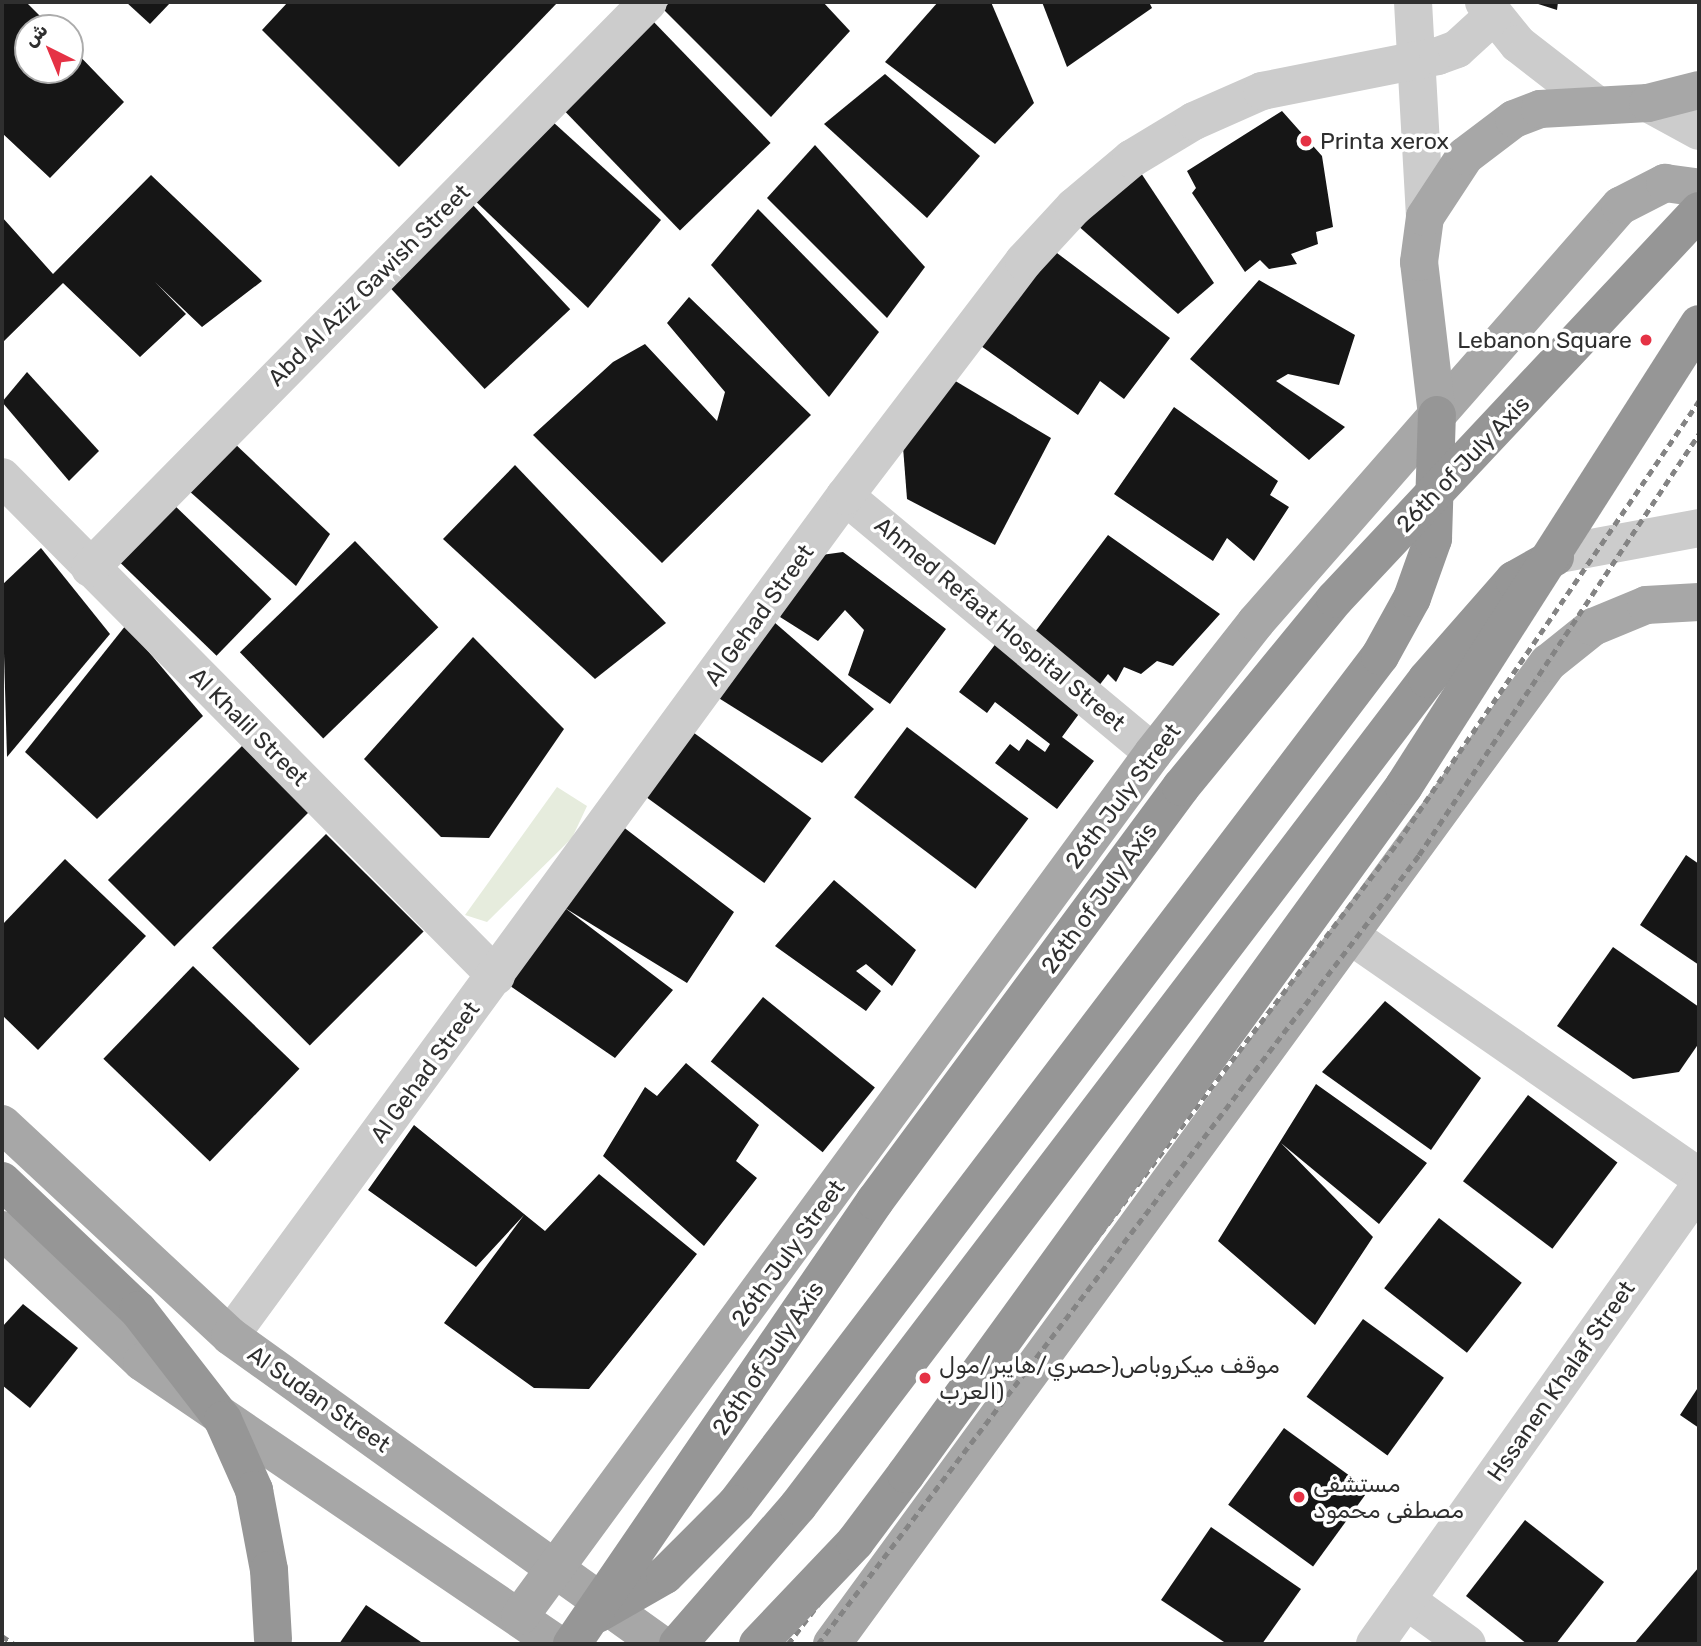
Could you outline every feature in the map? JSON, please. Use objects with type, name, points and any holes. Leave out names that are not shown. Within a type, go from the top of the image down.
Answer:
[{"type":"highway","name":"26th of July Axis","points":[[581,1631],[875,1201],[1181,787],[1335,599],[1699,211]]},
{"type":"highway","points":[[758,1644],[855,1542],[1404,786],[1699,324]]},
{"type":"highway","points":[[581,1631],[666,1575],[736,1504],[1373,666],[1412,598],[1433,539],[1440,483],[1437,415]]},
{"type":"highway","points":[[678,1644],[798,1506],[1470,629],[1514,580],[1559,554]]},
{"type":"highway","points":[[2,1181],[138,1310],[223,1420],[254,1490],[270,1570],[272,1644]]},
{"type":"main road","points":[[1437,415],[1421,298],[1424,217],[1465,156],[1488,135],[1540,109],[1594,103],[1648,103],[1699,90]]},
{"type":"main road","name":"26th July Street","points":[[520,1616],[558,1568],[1153,753],[1256,622],[1620,206],[1665,183],[1699,188]]},
{"type":"main road","points":[[832,1644],[1548,663],[1593,627],[1636,610],[1699,602]]},
{"type":"main road","name":"Al Sudan Street","points":[[2,1124],[230,1336],[558,1568],[660,1644]]},
{"type":"main road","points":[[2,1230],[142,1362],[520,1616],[557,1644]]},
{"type":"street","name":"Abd Al Aziz Gawish Street","points":[[90,568],[648,2]]},
{"type":"street","points":[[1413,2],[1424,217]]},
{"type":"street","points":[[1489,9],[1546,69],[1594,103]]},
{"type":"street","name":"Al Gehad Street","points":[[230,1336],[845,496],[1024,261],[1131,159],[1262,91],[1457,49],[1489,9]]},
{"type":"street","points":[[1648,103],[1699,131]]},
{"type":"street","name":"Al Khalil Street","points":[[2,477],[496,976]]},
{"type":"street","name":"Ahmed Refaat Hospital Street","points":[[845,496],[1153,753]]},
{"type":"street","points":[[1559,554],[1699,528]]},
{"type":"street","points":[[1351,936],[1699,1177]]},
{"type":"street","name":"Hssanen Khalaf Street","points":[[1375,1644],[1699,1187]]},
{"type":"street","points":[[1406,1600],[1467,1644]]},
{"type":"green space","points":[[557,787],[587,806],[572,838],[487,922],[465,915]]},
{"type":"building","points":[[2,2],[26,2],[38,14],[14,14],[14,84],[84,84],[84,61],[124,102],[50,178],[2,133]]},
{"type":"building","points":[[126,2],[171,2],[150,24]]},
{"type":"building","points":[[288,2],[558,2],[399,167],[262,30]]},
{"type":"building","points":[[670,2],[823,2],[850,31],[771,117],[663,9]]},
{"type":"building","points":[[938,2],[991,2],[1034,103],[995,144],[885,62]]},
{"type":"building","points":[[1042,2],[1149,2],[1152,8],[1067,67]]},
{"type":"building","points":[[1532,2],[1558,2],[1557,10]]},
{"type":"building","points":[[649,17],[771,143],[680,230],[558,105]]},
{"type":"building","points":[[885,74],[980,156],[927,218],[824,124]]},
{"type":"building","points":[[1282,111],[1322,156],[1333,227],[1316,232],[1318,244],[1291,254],[1297,264],[1269,269],[1260,260],[1245,272],[1192,193],[1196,188],[1187,171]]},
{"type":"building","points":[[553,122],[661,220],[588,308],[468,194]]},
{"type":"building","points":[[815,145],[925,267],[887,318],[767,198]]},
{"type":"building","points":[[1139,170],[1214,283],[1178,314],[1076,224]]},
{"type":"building","points":[[151,175],[262,281],[202,327],[155,282],[186,314],[140,357],[63,283],[2,343],[2,217],[53,274]]},
{"type":"building","points":[[472,204],[570,309],[485,389],[386,284]]},
{"type":"building","points":[[758,209],[879,332],[829,397],[711,265]]},
{"type":"building","points":[[1053,250],[1170,338],[1124,399],[1100,381],[1078,415],[981,346]]},
{"type":"building","points":[[1259,280],[1355,335],[1339,385],[1288,374],[1276,381],[1345,427],[1309,460],[1190,359]]},
{"type":"building","points":[[689,297],[811,415],[662,563],[533,435],[613,362],[645,344],[717,421],[725,392],[667,323]]},
{"type":"building","points":[[27,372],[99,451],[69,481],[2,402]]},
{"type":"building","points":[[952,379],[1051,438],[995,545],[907,499],[902,434]]},
{"type":"building","points":[[1174,407],[1278,481],[1270,495],[1289,507],[1254,561],[1227,538],[1213,561],[1114,494]]},
{"type":"building","points":[[233,442],[330,534],[296,586],[188,490]]},
{"type":"building","points":[[515,465],[666,623],[595,679],[443,539]]},
{"type":"building","points":[[170,501],[271,599],[217,656],[115,558]]},
{"type":"building","points":[[1108,535],[1220,614],[1173,666],[1157,661],[1141,674],[1124,667],[1116,682],[1108,674],[1098,687],[1029,640]]},
{"type":"building","points":[[355,541],[438,627],[323,738],[240,652]]},
{"type":"building","points":[[41,548],[110,634],[7,757],[2,585]]},
{"type":"building","points":[[843,552],[946,629],[890,704],[848,675],[864,630],[845,610],[818,641],[780,617],[807,557]]},
{"type":"building","points":[[766,615],[874,709],[822,763],[709,692]]},
{"type":"building","points":[[126,625],[203,716],[97,819],[25,752]]},
{"type":"building","points":[[473,637],[564,729],[489,838],[441,837],[364,759]]},
{"type":"building","points":[[997,642],[1084,707],[1062,737],[1094,761],[1057,809],[995,763],[1010,744],[1019,751],[1027,739],[1045,752],[1050,744],[995,702],[987,713],[959,692]]},
{"type":"building","points":[[907,727],[1028,818],[975,889],[854,797]]},
{"type":"building","points":[[690,730],[811,818],[764,883],[643,795]]},
{"type":"building","points":[[243,745],[309,811],[174,947],[108,880]]},
{"type":"building","points":[[622,826],[734,912],[687,983],[565,908],[673,990],[615,1058],[506,983]]},
{"type":"building","points":[[326,834],[424,932],[310,1045],[212,948]]},
{"type":"building","points":[[1686,855],[1699,864],[1699,965],[1640,925]]},
{"type":"building","points":[[65,859],[146,936],[38,1050],[2,1015],[2,925]]},
{"type":"building","points":[[834,880],[916,950],[892,986],[866,964],[856,971],[881,991],[866,1011],[775,946]]},
{"type":"building","points":[[1613,947],[1699,1007],[1699,1043],[1679,1072],[1633,1079],[1557,1026]]},
{"type":"building","points":[[193,966],[299,1069],[210,1162],[103,1059]]},
{"type":"building","points":[[763,997],[875,1088],[823,1152],[711,1062]]},
{"type":"building","points":[[1385,1001],[1481,1078],[1431,1150],[1322,1072]]},
{"type":"building","points":[[686,1063],[759,1125],[736,1161],[757,1178],[704,1246],[603,1156],[645,1087],[657,1096]]},
{"type":"building","points":[[1316,1084],[1427,1163],[1379,1224],[1281,1143],[1373,1237],[1315,1325],[1218,1241]]},
{"type":"building","points":[[1528,1095],[1617,1162],[1552,1249],[1463,1181]]},
{"type":"building","points":[[414,1125],[545,1231],[599,1174],[697,1254],[589,1389],[534,1388],[444,1323],[524,1215],[476,1267],[368,1190]]},
{"type":"building","points":[[1439,1218],[1522,1283],[1467,1353],[1384,1288]]},
{"type":"building","points":[[23,1304],[78,1348],[30,1408],[2,1385],[2,1327]]},
{"type":"building","points":[[1363,1319],[1444,1378],[1387,1455],[1307,1397]]},
{"type":"building","points":[[1699,1386],[1699,1428],[1680,1415]]},
{"type":"building","name":"مستشفى مصطفى محمود","points":[[1284,1428],[1369,1490],[1313,1567],[1228,1505]]},
{"type":"building","points":[[1525,1520],[1604,1582],[1556,1644],[1527,1644],[1466,1596]]},
{"type":"building","points":[[1211,1527],[1301,1589],[1262,1644],[1227,1644],[1161,1600]]},
{"type":"building","points":[[1699,1567],[1699,1644],[1634,1644]]},
{"type":"building","points":[[366,1605],[424,1644],[339,1644]]},
{"type":"railway","points":[[788,1644],[1398,842],[1699,401]]},
{"type":"railway","points":[[818,1644],[1419,855],[1699,434]]},
{"type":"railway","points":[[2,1636],[14,1644]]},
{"type":"place","name":"Printa xerox","points":[[1306,141]]},
{"type":"place","name":"Lebanon Square","points":[[1646,340]]},
{"type":"place","name":"موقف ميكروباص(حصري/هايبر/مول العرب)","points":[[925,1378]]},
{"type":"place","name":"مستشفى مصطفى محمود","points":[[1299,1497]]}]
